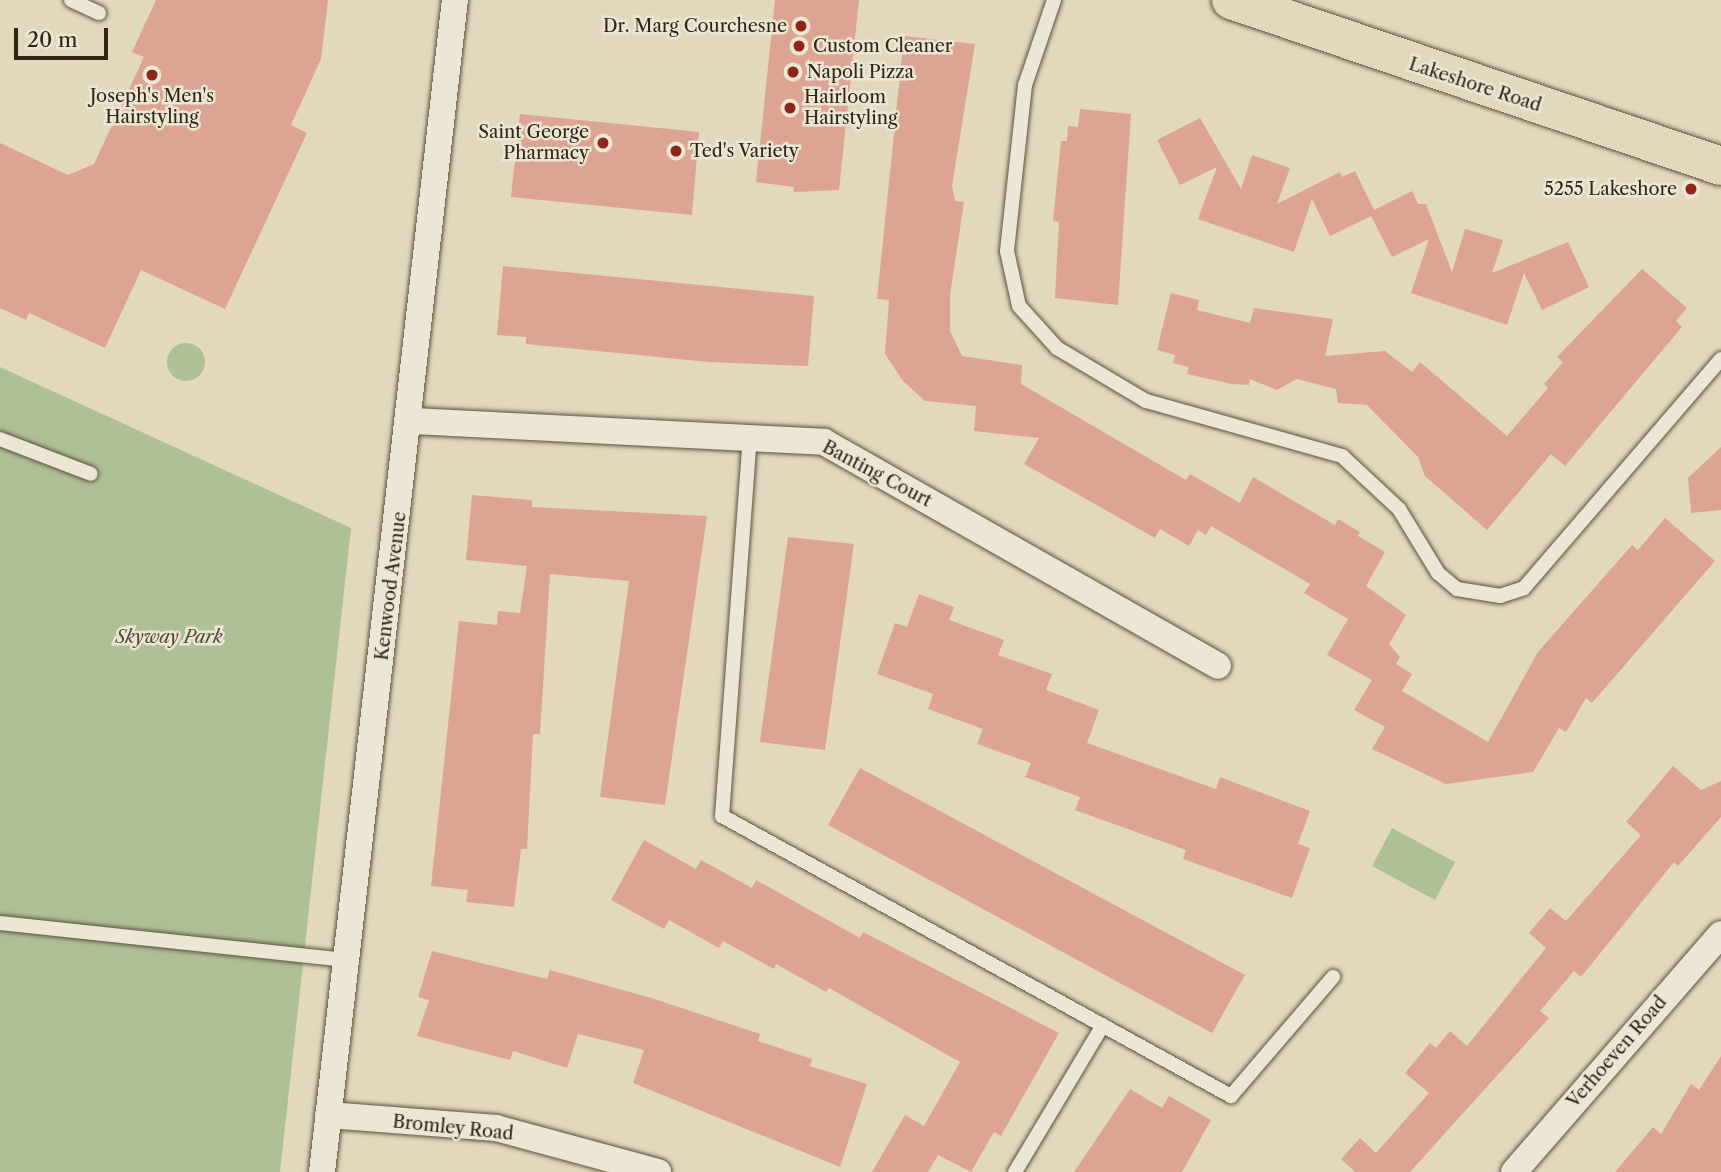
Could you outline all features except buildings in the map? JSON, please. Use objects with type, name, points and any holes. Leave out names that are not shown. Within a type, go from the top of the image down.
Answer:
[{"type":"main road","name":"Lakeshore Road","points":[[1231,0],[1721,166]]},
{"type":"street","name":"Kenwood Avenue","points":[[322,1172],[411,421],[455,0]]},
{"type":"street","name":"Banting Court","points":[[411,421],[750,435],[824,442],[1218,666]]},
{"type":"street","name":"Verhoeven Road","points":[[1514,1172],[1721,934]]},
{"type":"street","name":"Bromley Road","points":[[328,1115],[496,1128],[658,1172]]},
{"type":"lane","points":[[71,0],[99,13]]},
{"type":"lane","points":[[1054,0],[1025,85],[1007,251],[1019,306],[1056,348],[1146,401],[1342,456],[1399,509],[1438,573],[1457,589],[1500,596],[1524,588],[1721,359]]},
{"type":"lane","points":[[750,435],[722,816],[1231,1096],[1333,976]]},
{"type":"lane","points":[[0,439],[91,474]]},
{"type":"lane","points":[[0,923],[346,960]]},
{"type":"lane","points":[[1015,1172],[1103,1025]]},
{"type":"green space","points":[[186,343],[199,349],[205,362],[199,375],[186,381],[173,375],[167,362],[173,349]]},
{"type":"green space","name":"Skyway Park","points":[[0,367],[351,528],[280,1172],[0,1172]]},
{"type":"green space","points":[[1392,828],[1455,862],[1435,900],[1372,866]]},
{"type":"place","name":"Dr. Marg Courchesne","points":[[801,26]]},
{"type":"place","name":"Custom Cleaner","points":[[799,46]]},
{"type":"place","name":"Napoli Pizza","points":[[793,72]]},
{"type":"place","name":"Joseph's Men's Hairstyling","points":[[152,75]]},
{"type":"place","name":"Hairloom Hairstyling","points":[[790,108]]},
{"type":"place","name":"Saint George Pharmacy","points":[[603,143]]},
{"type":"place","name":"Ted's Variety","points":[[676,151]]},
{"type":"place","name":"5255 Lakeshore","points":[[1691,189]]}]
